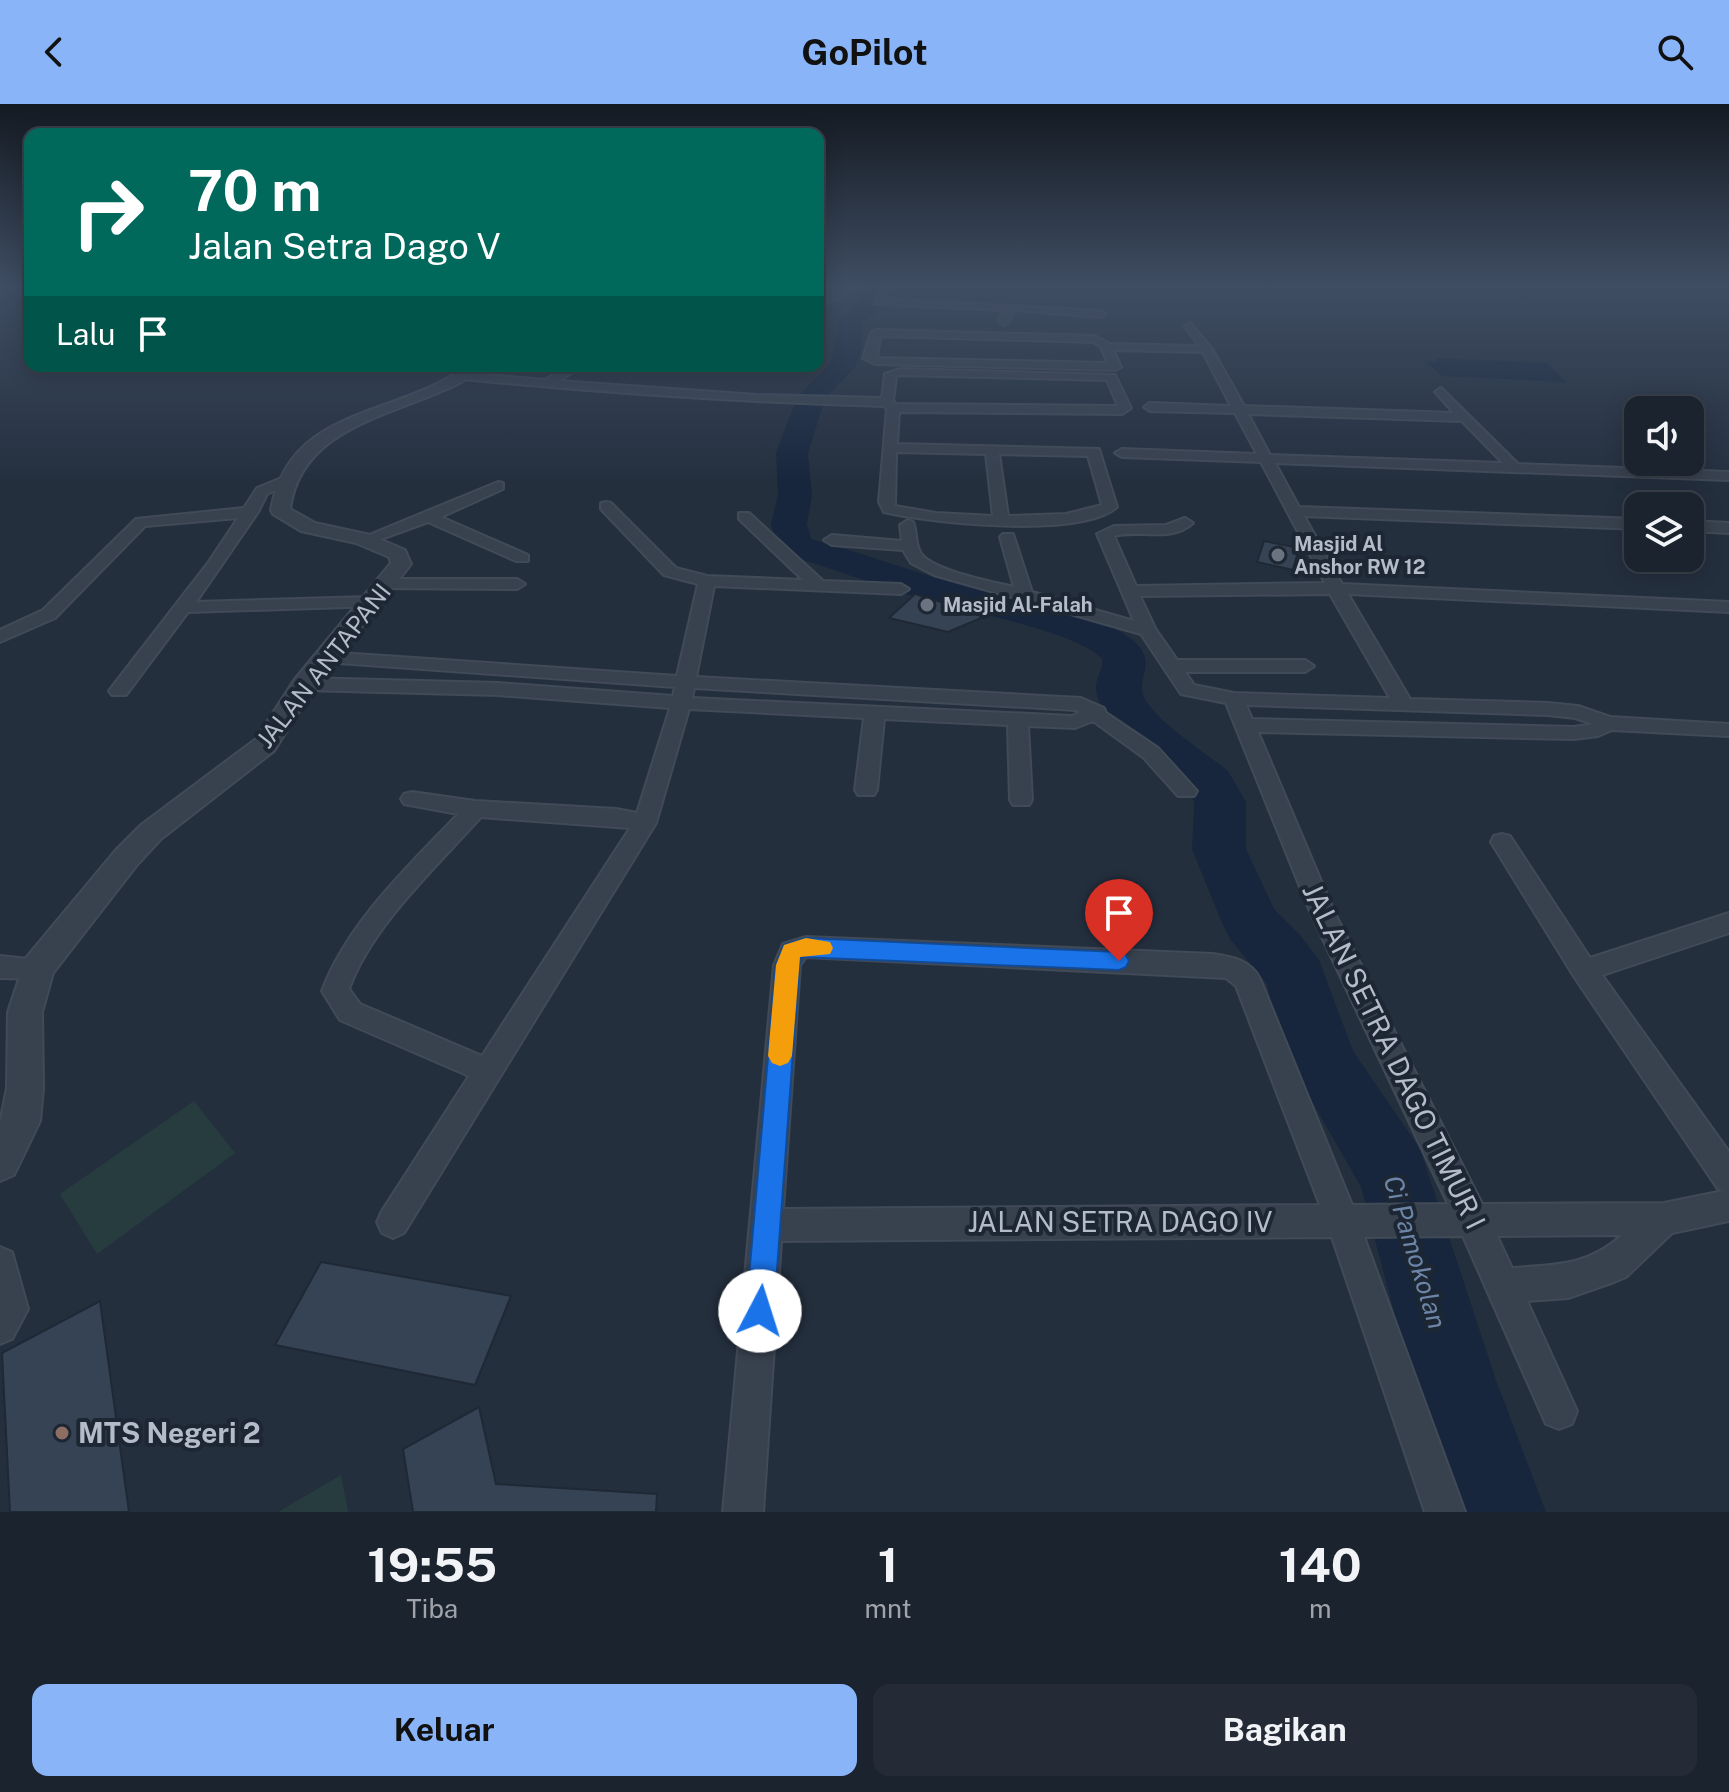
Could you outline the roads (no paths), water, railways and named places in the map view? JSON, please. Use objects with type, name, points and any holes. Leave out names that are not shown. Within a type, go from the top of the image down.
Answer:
[{"type":"street","points":[[870,352],[869,358],[875,361],[1113,369],[1115,367],[1109,352]]},
{"type":"street","points":[[1208,352],[1336,589],[1404,705]]},
{"type":"street","points":[[119,691],[184,607],[265,488],[284,481],[295,462],[314,444],[467,372]]},
{"type":"street","points":[[477,372],[550,381],[890,405],[1118,411],[1125,408],[1111,377],[893,372],[890,405],[888,448],[886,502],[889,509],[1004,529],[1066,519],[1110,507],[1094,452],[888,448]]},
{"type":"street","points":[[550,381],[565,372]]},
{"type":"street","points":[[1441,392],[1513,466]]},
{"type":"street","points":[[1150,407],[1465,417]]},
{"type":"street","points":[[992,450],[1004,529],[1024,595]]},
{"type":"street","points":[[1122,453],[1721,476],[1729,487]]},
{"type":"street","name":"JALAN ANTAPANI","points":[[0,1162],[21,1121],[25,1088],[25,1012],[38,968],[126,858],[151,832],[265,745],[304,684],[379,593],[402,560],[398,554],[365,540],[299,525],[288,518],[280,510],[284,481]]},
{"type":"street","points":[[365,540],[429,517],[498,486]]},
{"type":"street","points":[[606,506],[670,572],[707,581],[901,589]]},
{"type":"street","points":[[1293,511],[1624,523]]},
{"type":"street","points":[[0,637],[49,614],[141,522],[251,512]]},
{"type":"street","points":[[744,516],[819,586]]},
{"type":"street","points":[[429,517],[522,558]]},
{"type":"street","points":[[1185,523],[1173,529],[1115,530],[1105,534],[1147,630],[1188,690],[1234,699],[1548,709],[1578,712],[1608,723],[1729,730]]},
{"type":"street","points":[[908,525],[912,558],[940,572],[1147,630]]},
{"type":"street","points":[[1704,527],[1729,528]]},
{"type":"street","points":[[832,540],[910,546]]},
{"type":"street","points":[[393,1222],[645,823],[683,692],[707,581]]},
{"type":"street","points":[[184,607],[517,584]]},
{"type":"street","points":[[1131,591],[1336,589],[1729,607]]},
{"type":"street","points":[[325,657],[422,663],[502,681]]},
{"type":"street","points":[[407,687],[422,663]]},
{"type":"street","points":[[1170,666],[1305,666]]},
{"type":"street","points":[[304,684],[407,687],[502,681],[683,692],[1066,702],[1081,704],[1097,712],[1151,753],[1186,791]]},
{"type":"street","points":[[683,692],[875,711],[1075,722],[1097,712]]},
{"type":"street","name":"JALAN SETRA DAGO TIMUR I","points":[[1234,699],[1323,914],[1457,1222],[1502,1286],[1559,1411]]},
{"type":"street","points":[[866,790],[875,711]]},
{"type":"street","points":[[1018,718],[1021,800]]},
{"type":"street","points":[[1245,725],[1574,733],[1598,730],[1608,723]]},
{"type":"street","points":[[412,799],[475,809],[616,817],[645,823]]},
{"type":"street","points":[[475,809],[368,933],[337,980],[335,991],[350,1012],[487,1071]]},
{"type":"street","points":[[1502,842],[1584,970],[1729,1178]]},
{"type":"street","points":[[1584,970],[1729,923]]},
{"type":"street","points":[[743,1512],[787,965],[792,951],[806,947],[1233,968],[1247,979],[1358,1221],[1445,1512]]},
{"type":"street","points":[[0,967],[38,968]]},
{"type":"street","name":"JALAN SETRA DAGO IV","points":[[767,1225],[1664,1219],[1729,1205]]},
{"type":"street","points":[[1502,1286],[1568,1281],[1614,1265],[1664,1219]]},
{"type":"street","points":[[0,1264],[11,1309],[0,1327]]},
{"type":"water","points":[[1435,358],[1547,363],[1566,382],[1442,376],[1426,362],[1438,362]]},
{"type":"waterway","name":"Ci Pamokolan","points":[[847,352],[842,367],[811,397],[802,431],[792,453],[795,495],[789,524],[795,546],[855,562],[927,588],[1080,629],[1107,640],[1123,654],[1125,671],[1118,687],[1122,701],[1138,723],[1210,783],[1220,802],[1219,849],[1251,923],[1279,952],[1297,978],[1305,1014],[1328,1070],[1394,1174],[1454,1380],[1500,1512]]},
{"type":"place","name":"Masjid Al Anshor RW 12","points":[[1278,555]]},
{"type":"place","name":"Masjid Al-Falah","points":[[927,605]]},
{"type":"place","name":"MTS Negeri 2","points":[[62,1433]]}]
